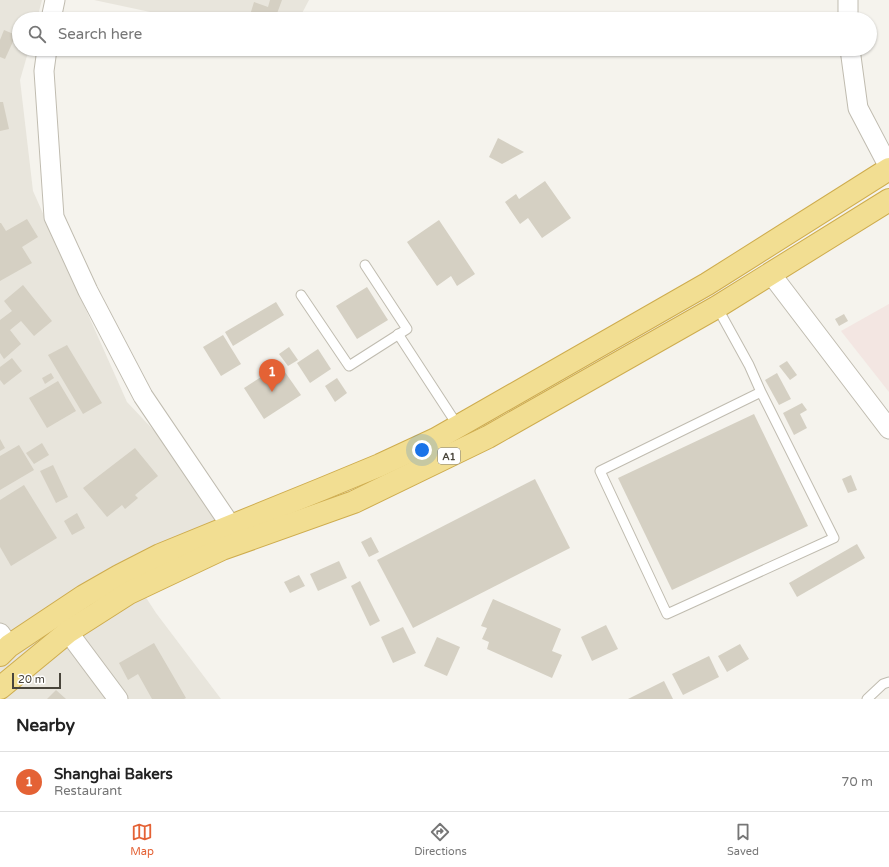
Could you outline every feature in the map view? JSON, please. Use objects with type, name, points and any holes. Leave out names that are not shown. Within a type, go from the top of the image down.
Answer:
[{"type":"highway","name":"A1","points":[[3,644],[119,576],[160,555],[380,464],[436,439],[707,284],[889,168]]},
{"type":"highway","name":"A1","points":[[0,688],[68,632],[129,593],[215,553],[354,502],[488,437],[717,307],[889,200]]},
{"type":"street","points":[[52,12],[55,0]]},
{"type":"street","points":[[848,0],[848,12]]},
{"type":"street","points":[[46,56],[44,71],[54,216],[88,291],[143,396],[231,526]]},
{"type":"street","points":[[851,56],[858,108],[889,168]]},
{"type":"street","points":[[771,274],[889,429]]},
{"type":"street","points":[[68,632],[118,699]]},
{"type":"lane","points":[[302,295],[348,366],[407,329],[365,265]]},
{"type":"lane","points":[[717,307],[749,365],[834,538],[667,614],[600,471],[761,392]]},
{"type":"lane","points":[[398,334],[458,426]]},
{"type":"lane","points":[[867,699],[883,684],[889,682]]},
{"type":"shaded area","points":[[0,0],[42,0],[39,12],[12,12],[12,56],[27,56],[20,80],[33,191],[127,402],[243,525],[145,596],[156,613],[221,699],[0,699]]},
{"type":"shaded area","points":[[94,0],[309,0],[303,12],[150,12]]},
{"type":"shaded area","points":[[889,304],[889,392],[841,331]]},
{"type":"building","points":[[270,0],[282,0],[278,12],[251,12],[254,2],[268,7]]},
{"type":"building","points":[[4,30],[12,33],[12,44],[5,59],[0,57],[0,40]]},
{"type":"building","points":[[0,102],[3,102],[9,129],[0,131]]},
{"type":"building","points":[[498,138],[524,152],[502,164],[489,157]]},
{"type":"building","points":[[545,181],[571,218],[542,238],[528,218],[520,224],[505,202],[516,194],[519,199]]},
{"type":"building","points":[[27,219],[38,237],[22,247],[32,263],[0,281],[0,223],[6,231]]},
{"type":"building","points":[[439,220],[475,274],[457,286],[451,276],[437,286],[407,242]]},
{"type":"building","points":[[23,285],[52,321],[34,336],[21,321],[10,330],[21,344],[4,359],[0,353],[0,320],[12,311],[4,301]]},
{"type":"building","points":[[367,287],[388,320],[357,339],[336,306]]},
{"type":"building","points":[[276,302],[284,315],[233,346],[225,332]]},
{"type":"building","points":[[844,314],[848,321],[839,326],[835,319]]},
{"type":"building","points":[[223,335],[241,364],[221,376],[203,347]]},
{"type":"building","points":[[67,345],[102,403],[83,414],[48,355]]},
{"type":"building","points":[[289,347],[298,360],[288,366],[279,354]]},
{"type":"building","points":[[318,349],[331,369],[310,383],[297,363]]},
{"type":"building","points":[[12,358],[22,371],[4,385],[0,380],[0,367]]},
{"type":"building","points":[[787,361],[797,375],[790,380],[779,366]]},
{"type":"building","points":[[280,365],[301,395],[264,419],[244,388]]},
{"type":"building","points":[[51,373],[54,378],[45,384],[42,378]]},
{"type":"building","points":[[777,373],[791,399],[779,405],[765,380]]},
{"type":"building","points":[[337,378],[347,393],[335,402],[325,386]]},
{"type":"building","points":[[58,381],[76,411],[47,428],[29,398]]},
{"type":"building","points":[[802,403],[807,410],[800,414],[807,428],[794,435],[783,413]]},
{"type":"building","points":[[754,414],[808,526],[672,590],[618,478]]},
{"type":"building","points":[[0,439],[5,448],[0,451]]},
{"type":"building","points":[[42,443],[49,455],[34,464],[26,453]]},
{"type":"building","points":[[19,445],[34,470],[0,490],[0,456]]},
{"type":"building","points":[[135,448],[158,476],[135,495],[138,498],[125,509],[122,505],[107,517],[83,488]]},
{"type":"building","points":[[53,465],[68,497],[56,503],[40,471]]},
{"type":"building","points":[[851,475],[857,490],[848,493],[842,479]]},
{"type":"building","points":[[535,479],[570,548],[413,628],[377,560]]},
{"type":"building","points":[[24,485],[57,538],[11,566],[0,547],[0,500]]},
{"type":"building","points":[[77,513],[85,528],[72,535],[64,521]]},
{"type":"building","points":[[371,537],[379,552],[369,557],[361,542]]},
{"type":"building","points":[[857,544],[865,558],[797,597],[789,583]]},
{"type":"building","points":[[339,561],[347,578],[318,591],[310,574]]},
{"type":"building","points":[[299,575],[305,586],[290,593],[284,582]]},
{"type":"building","points":[[360,581],[380,621],[370,626],[351,586]]},
{"type":"building","points":[[493,599],[561,629],[552,651],[562,655],[552,678],[487,649],[489,642],[482,639],[487,628],[481,626]]},
{"type":"building","points":[[606,625],[618,649],[592,661],[581,637]]},
{"type":"building","points":[[403,627],[416,653],[393,663],[381,637]]},
{"type":"building","points":[[437,637],[460,647],[447,676],[424,666]]},
{"type":"building","points":[[154,643],[186,698],[152,699],[138,674],[128,680],[119,663]]},
{"type":"building","points":[[740,644],[749,659],[727,672],[718,656]]},
{"type":"building","points":[[709,656],[719,677],[683,695],[672,674]]},
{"type":"building","points":[[664,681],[673,699],[628,699]]},
{"type":"building","points":[[56,690],[66,699],[47,699]]},
{"type":"place","name":"Shanghai Bakers","points":[[272,392]]}]
